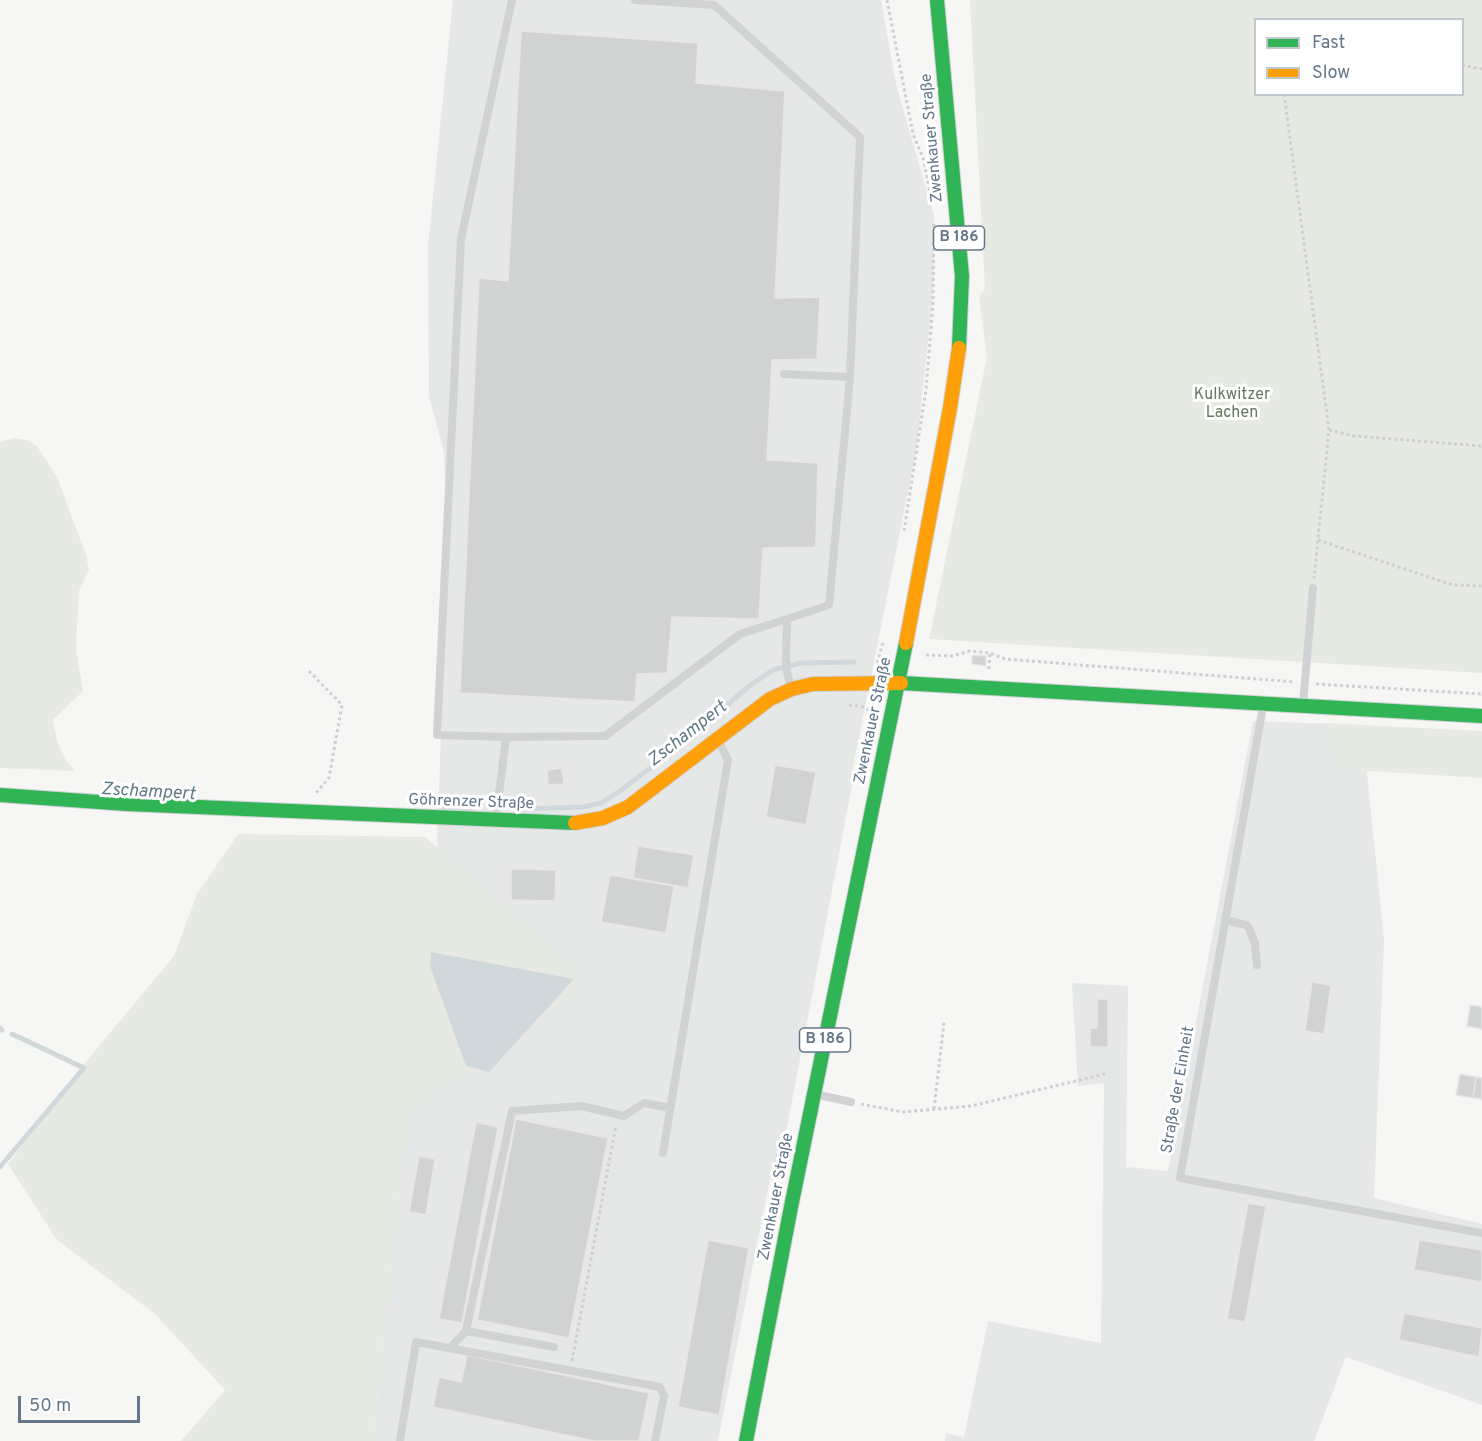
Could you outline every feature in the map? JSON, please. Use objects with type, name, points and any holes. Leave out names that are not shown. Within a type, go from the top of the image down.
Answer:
[{"type":"street","name":"Zwenkauer Straße","points":[[746,1441],[814,1094],[899,683],[960,342],[962,276],[937,0]]},
{"type":"street","name":"Göhrenzer Straße","points":[[0,795],[127,804],[578,823],[603,818],[628,807],[770,699],[792,688],[813,684],[899,683]]},
{"type":"street","points":[[899,683],[1482,716]]},
{"type":"lane","points":[[512,0],[461,239],[437,735],[506,738],[605,736],[740,634],[829,605],[850,377],[860,137],[714,5],[635,0]]},
{"type":"lane","points":[[784,374],[850,377]]},
{"type":"lane","points":[[1303,706],[1313,588]]},
{"type":"lane","points":[[787,620],[786,667],[792,688]]},
{"type":"lane","name":"Straße der Einheit","points":[[1263,705],[1180,1178],[1482,1233]]},
{"type":"lane","points":[[496,821],[506,738]]},
{"type":"lane","points":[[663,1154],[728,760],[717,738]]},
{"type":"lane","points":[[1226,920],[1246,925],[1249,928],[1255,944],[1257,965]]},
{"type":"lane","points":[[814,1094],[851,1102]]},
{"type":"lane","points":[[450,1348],[466,1331],[512,1111],[581,1106],[624,1116],[644,1103],[670,1108]]},
{"type":"lane","points":[[466,1331],[554,1347]]},
{"type":"lane","points":[[400,1441],[416,1342],[660,1387],[664,1396],[655,1441]]},
{"type":"path","points":[[887,0],[913,134],[922,158],[933,207]]},
{"type":"path","points":[[1464,65],[1482,69]]},
{"type":"path","points":[[1284,96],[1329,430],[1313,588]]},
{"type":"path","points":[[902,538],[926,390],[933,303],[934,216]]},
{"type":"path","points":[[1329,430],[1354,436],[1482,446]]},
{"type":"path","points":[[1318,540],[1453,585],[1482,586]]},
{"type":"path","points":[[863,707],[885,635]]},
{"type":"path","points":[[927,654],[952,656],[970,651],[990,653],[1005,658],[1305,683],[1482,694]]},
{"type":"path","points":[[306,811],[312,796],[329,778],[342,705],[309,671]]},
{"type":"path","points":[[934,1109],[944,1022]]},
{"type":"path","points":[[851,1102],[903,1112],[971,1106],[1106,1074]]},
{"type":"path","points":[[570,1371],[617,1114]]},
{"type":"shaded area","points":[[453,0],[881,0],[896,84],[934,216],[933,292],[917,447],[851,777],[853,780],[777,1180],[770,1179],[718,1441],[373,1441],[437,849],[447,558],[444,453],[429,396],[428,246]]},
{"type":"shaded area","points":[[1253,721],[1362,725],[1384,939],[1374,1198],[1482,1224],[1482,1405],[1346,1357],[1314,1441],[945,1441],[946,1433],[964,1437],[988,1321],[1101,1343],[1104,1083],[1078,1086],[1072,983],[1128,986],[1126,1167],[1168,1171]]},
{"type":"shaded area","points":[[431,952],[574,979],[489,1072],[466,1066],[430,966]]},
{"type":"green space","name":"Kulkwitzer Lachen","points":[[970,0],[1482,0],[1482,673],[929,639],[987,357],[979,297],[985,289]]},
{"type":"green space","points":[[14,438],[27,440],[37,446],[57,477],[86,555],[89,570],[79,591],[77,626],[76,649],[83,691],[53,720],[57,741],[65,759],[75,771],[0,768],[0,442]]},
{"type":"green space","points":[[1324,723],[1482,731],[1482,778],[1338,769]]},
{"type":"green space","points":[[238,834],[425,837],[577,968],[570,998],[409,1111],[373,1441],[181,1441],[225,1390],[155,1314],[57,1240],[8,1164],[79,1070],[174,956],[197,894]]},
{"type":"building","points":[[521,31],[698,43],[696,83],[785,91],[775,298],[820,297],[817,359],[772,360],[767,460],[818,463],[816,547],[763,548],[759,619],[672,617],[667,673],[637,674],[635,702],[460,693],[479,278],[508,281]]},
{"type":"building","points":[[972,655],[986,656],[986,666],[972,664]]},
{"type":"building","points":[[775,765],[816,772],[806,825],[766,817]]},
{"type":"building","points":[[562,768],[564,784],[548,785],[547,770]]},
{"type":"building","points":[[638,846],[694,855],[688,888],[633,878]]},
{"type":"building","points":[[511,869],[556,870],[555,901],[511,900]]},
{"type":"building","points":[[610,875],[674,886],[666,933],[601,922]]},
{"type":"building","points":[[1312,982],[1331,985],[1324,1034],[1305,1031]]},
{"type":"building","points":[[1097,999],[1108,999],[1108,1047],[1090,1047],[1090,1028],[1097,1028]]},
{"type":"building","points":[[1470,1005],[1482,1007],[1482,1029],[1467,1026]]},
{"type":"building","points":[[1460,1074],[1476,1077],[1473,1098],[1456,1095]]},
{"type":"building","points":[[1476,1077],[1482,1078],[1482,1099],[1473,1098]]},
{"type":"building","points":[[516,1119],[608,1138],[569,1338],[477,1320]]},
{"type":"building","points":[[476,1122],[498,1127],[462,1323],[439,1319]]},
{"type":"building","points":[[419,1156],[435,1159],[426,1215],[409,1212]]},
{"type":"building","points":[[1248,1203],[1266,1206],[1245,1322],[1227,1319]]},
{"type":"building","points":[[708,1240],[749,1248],[719,1415],[678,1407]]},
{"type":"building","points":[[1419,1240],[1482,1250],[1482,1282],[1414,1270]]},
{"type":"building","points":[[1404,1313],[1482,1328],[1479,1357],[1399,1340]]},
{"type":"building","points":[[467,1355],[649,1393],[639,1441],[594,1441],[433,1407],[439,1377],[461,1382]]},
{"type":"waterway","name":"Zschampert","points":[[522,809],[582,807],[601,803],[692,736],[749,686],[773,670],[801,663],[854,662]]},
{"type":"waterway","name":"Zschampert","points":[[444,807],[473,808]]},
{"type":"waterway","points":[[0,1167],[84,1068],[12,1034]]},
{"type":"traffic: fast","points":[[937,0],[962,276],[959,348]]},
{"type":"traffic: fast","points":[[746,1441],[791,1207],[906,643]]},
{"type":"traffic: fast","points":[[901,683],[1482,716]]},
{"type":"traffic: fast","points":[[0,795],[127,804],[575,823]]},
{"type":"traffic: slow","points":[[906,643],[959,348]]},
{"type":"traffic: slow","points":[[575,823],[603,818],[628,807],[770,699],[792,689],[813,684],[901,683]]}]
